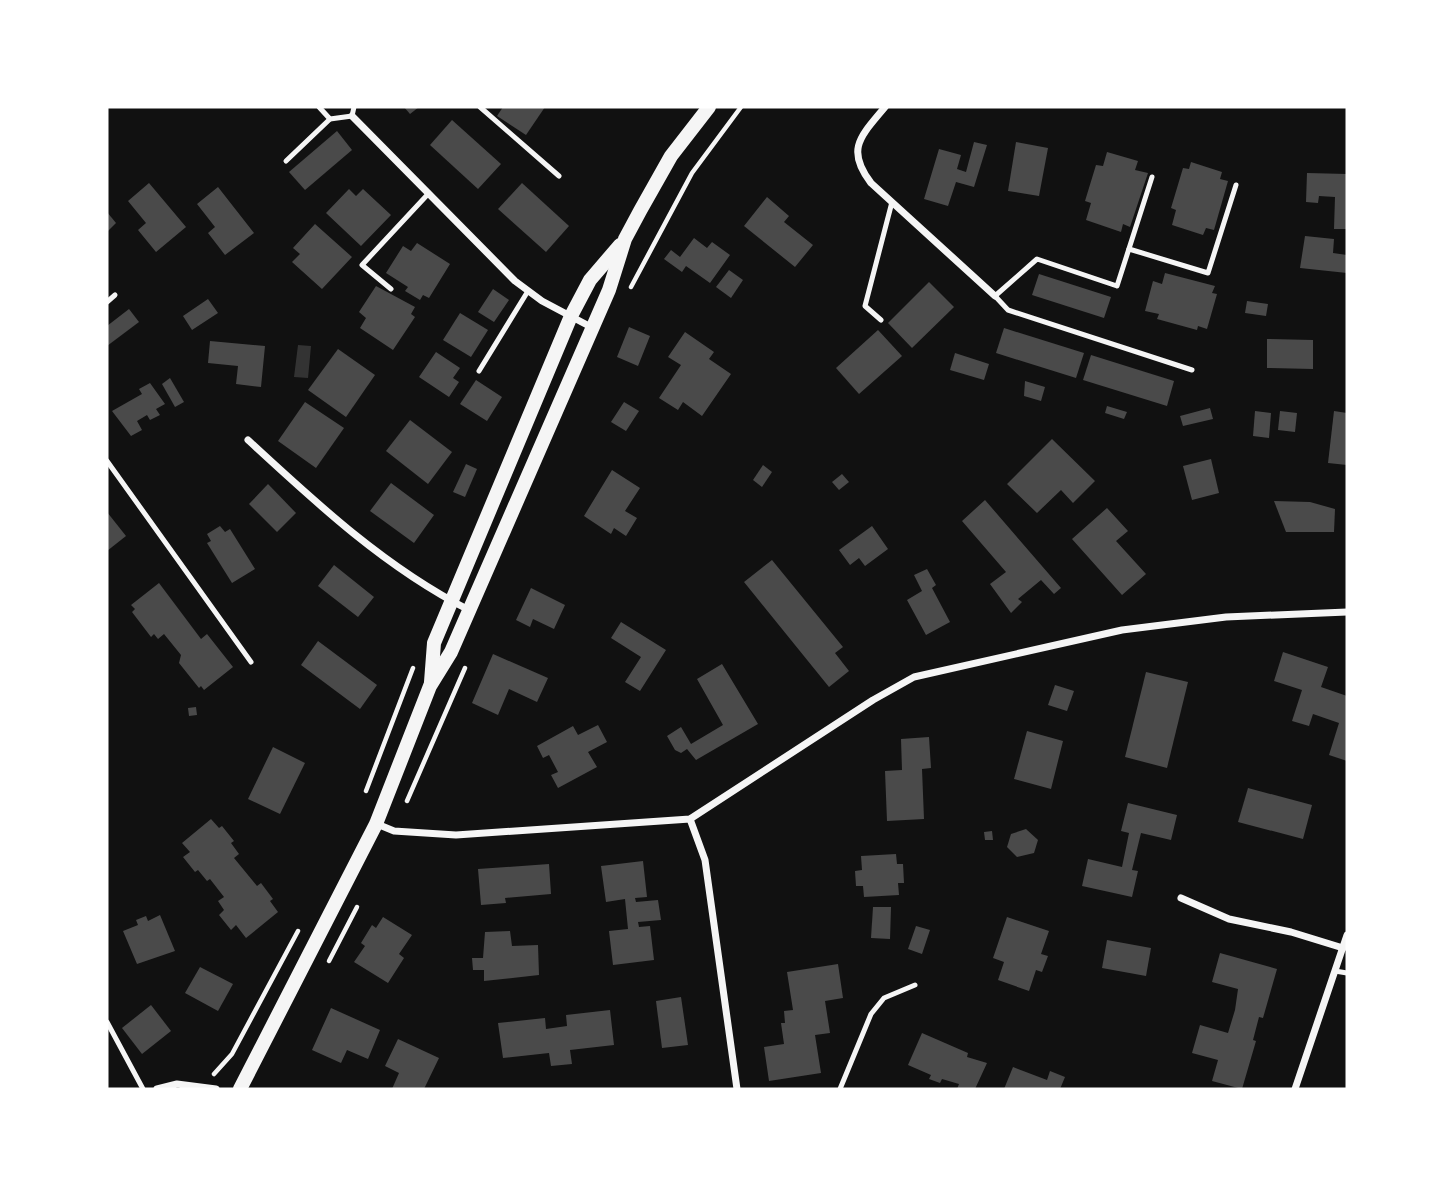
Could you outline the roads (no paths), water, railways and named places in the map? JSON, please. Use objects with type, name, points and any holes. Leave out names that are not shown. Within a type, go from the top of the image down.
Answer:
[{"type":"main road","points":[[430,687],[435,643],[571,316],[590,280],[625,239],[671,156],[709,107]]},
{"type":"main road","points":[[240,1089],[376,824],[430,687],[451,652],[470,611],[609,290],[625,239]]},
{"type":"street","points":[[885,107],[864,133],[855,153],[860,168],[892,202],[995,296]]},
{"type":"street","points":[[352,116],[515,281],[591,327]]},
{"type":"street","points":[[248,440],[320,508],[428,588],[470,611]]},
{"type":"street","points":[[376,824],[394,831],[456,835],[690,819],[873,700],[914,677],[1122,630],[1226,617],[1347,612]]},
{"type":"street","points":[[690,819],[705,860],[737,1089]]},
{"type":"street","points":[[1181,898],[1229,919],[1291,932],[1343,948]]},
{"type":"street","points":[[1295,1089],[1347,935]]},
{"type":"street","points":[[158,1089],[177,1084],[216,1089]]},
{"type":"lane","points":[[319,107],[330,119]]},
{"type":"lane","points":[[286,161],[330,119],[352,116],[354,107]]},
{"type":"lane","points":[[480,107],[559,176]]},
{"type":"lane","points":[[1152,177],[1117,286],[1037,259],[995,296],[1008,310],[1192,370]]},
{"type":"lane","points":[[1129,249],[1208,273],[1236,185]]},
{"type":"lane","points":[[391,289],[362,265],[429,193]]},
{"type":"lane","points":[[881,320],[866,306],[892,202]]},
{"type":"lane","points":[[479,370],[528,291]]},
{"type":"lane","points":[[107,302],[115,295]]},
{"type":"lane","points":[[107,461],[251,662]]},
{"type":"lane","points":[[1335,971],[1347,973]]},
{"type":"lane","points":[[840,1089],[871,1014],[884,998],[915,985]]},
{"type":"lane","points":[[107,1022],[143,1089]]}]
